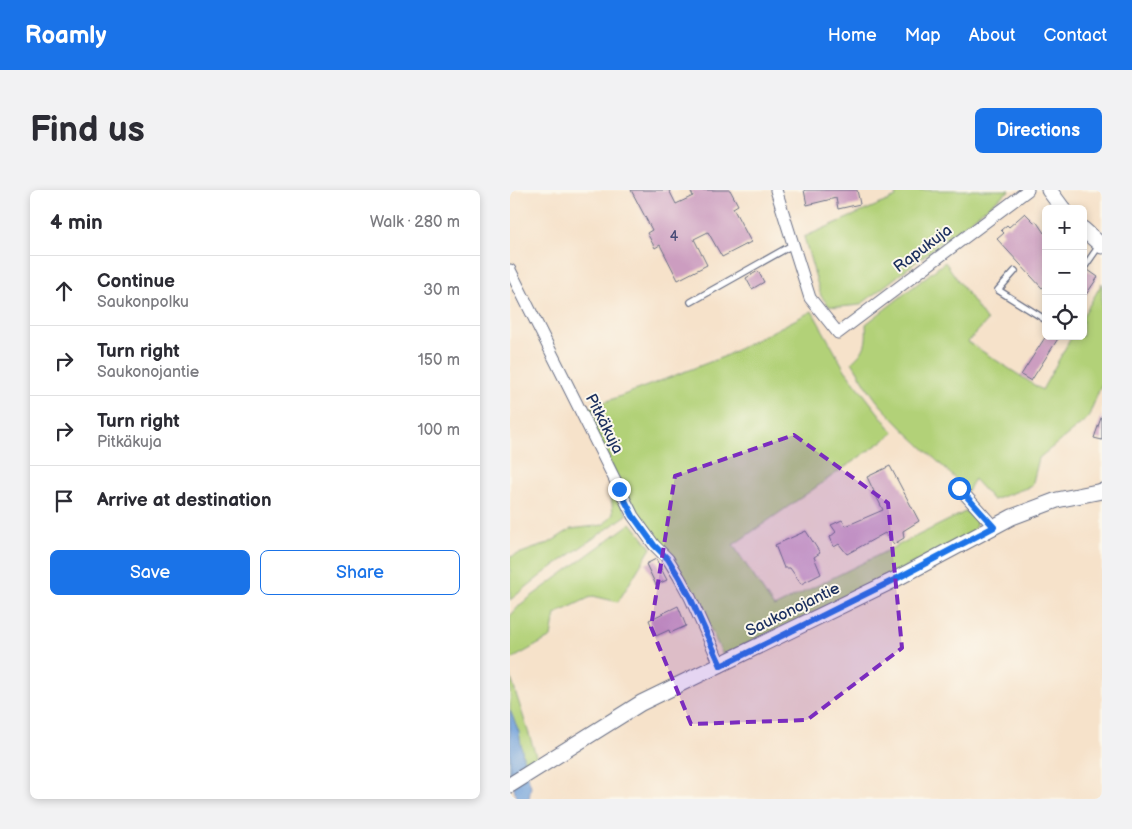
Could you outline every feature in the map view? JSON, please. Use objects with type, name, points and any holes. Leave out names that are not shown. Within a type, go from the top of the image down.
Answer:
[{"type":"street","points":[[776,190],[794,244]]},
{"type":"street","name":"Rapukuja","points":[[794,244],[810,298],[838,333],[1028,190]]},
{"type":"street","points":[[1049,190],[1061,205]]},
{"type":"street","points":[[1087,233],[1101,245]]},
{"type":"street","name":"Pitkäkuja","points":[[510,270],[633,516],[654,545],[668,559],[679,577],[721,666]]},
{"type":"street","points":[[959,488],[994,527]]},
{"type":"street","name":"Saukonojantie","points":[[510,786],[641,703],[721,666],[894,580],[1027,510],[1057,500],[1102,491]]},
{"type":"lane","points":[[691,302],[794,244]]},
{"type":"lane","points":[[1087,264],[1101,245]]},
{"type":"lane","points":[[1014,271],[998,290],[1042,318]]},
{"type":"highlighted area","points":[[794,435],[888,503],[902,648],[807,720],[691,724],[651,627],[675,476]]},
{"type":"green space","points":[[894,190],[1010,190],[860,305],[829,306],[821,296],[804,237],[896,197]]},
{"type":"green space","points":[[945,262],[987,321],[968,342],[1042,390],[1070,340],[1087,340],[1087,309],[1102,283],[1102,383],[1088,418],[1039,458],[1032,486],[993,500],[974,479],[968,492],[905,431],[867,387],[852,362],[865,346],[866,324]]},
{"type":"green space","points":[[812,311],[845,370],[894,433],[733,545],[774,607],[965,512],[972,513],[977,519],[976,525],[972,533],[865,588],[723,655],[686,579],[630,502],[584,410],[723,357]]},
{"type":"green space","points":[[615,491],[627,515],[548,570],[510,600],[510,557],[549,543],[571,529],[603,525],[613,514],[611,494]]},
{"type":"green space","points":[[631,523],[651,548],[618,602],[593,596],[555,614],[551,637],[510,660],[510,616],[521,604]]},
{"type":"green space","points":[[510,675],[537,759],[510,775]]},
{"type":"water","points":[[510,710],[519,732],[525,769],[531,786],[529,799],[515,799],[516,795],[510,776]]},
{"type":"building","points":[[631,190],[669,190],[676,204],[693,196],[690,190],[730,190],[738,205],[733,208],[751,242],[722,257],[708,232],[694,239],[707,265],[678,280],[660,245],[655,248],[647,233],[652,230]]},
{"type":"building","points":[[804,190],[857,190],[860,204],[838,209],[836,198],[807,205]]},
{"type":"building","points":[[1025,213],[1034,222],[1036,221],[1042,230],[1042,288],[997,239],[1004,233],[1001,230],[1007,225],[1009,227]]},
{"type":"building","points":[[1088,270],[1098,277],[1087,293]]},
{"type":"building","points":[[758,271],[764,282],[752,289],[746,278]]},
{"type":"building","points":[[1043,340],[1057,340],[1031,381],[1021,375]]},
{"type":"building","points":[[1102,415],[1102,440],[1094,438]]},
{"type":"building","points":[[890,466],[919,521],[903,531],[904,538],[894,544],[885,533],[847,554],[839,544],[834,547],[830,537],[836,532],[831,525],[842,520],[846,526],[883,510],[867,477]]},
{"type":"building","points":[[806,531],[820,553],[814,557],[821,574],[801,584],[790,568],[784,568],[775,545]]},
{"type":"building","points":[[656,559],[667,580],[656,585],[646,564]]},
{"type":"building","points":[[678,606],[686,626],[670,633],[669,630],[656,636],[649,620]]},
{"type":"route","points":[[619,489],[633,516],[654,545],[668,559],[679,577],[721,666],[894,580],[994,527],[959,488]]}]
